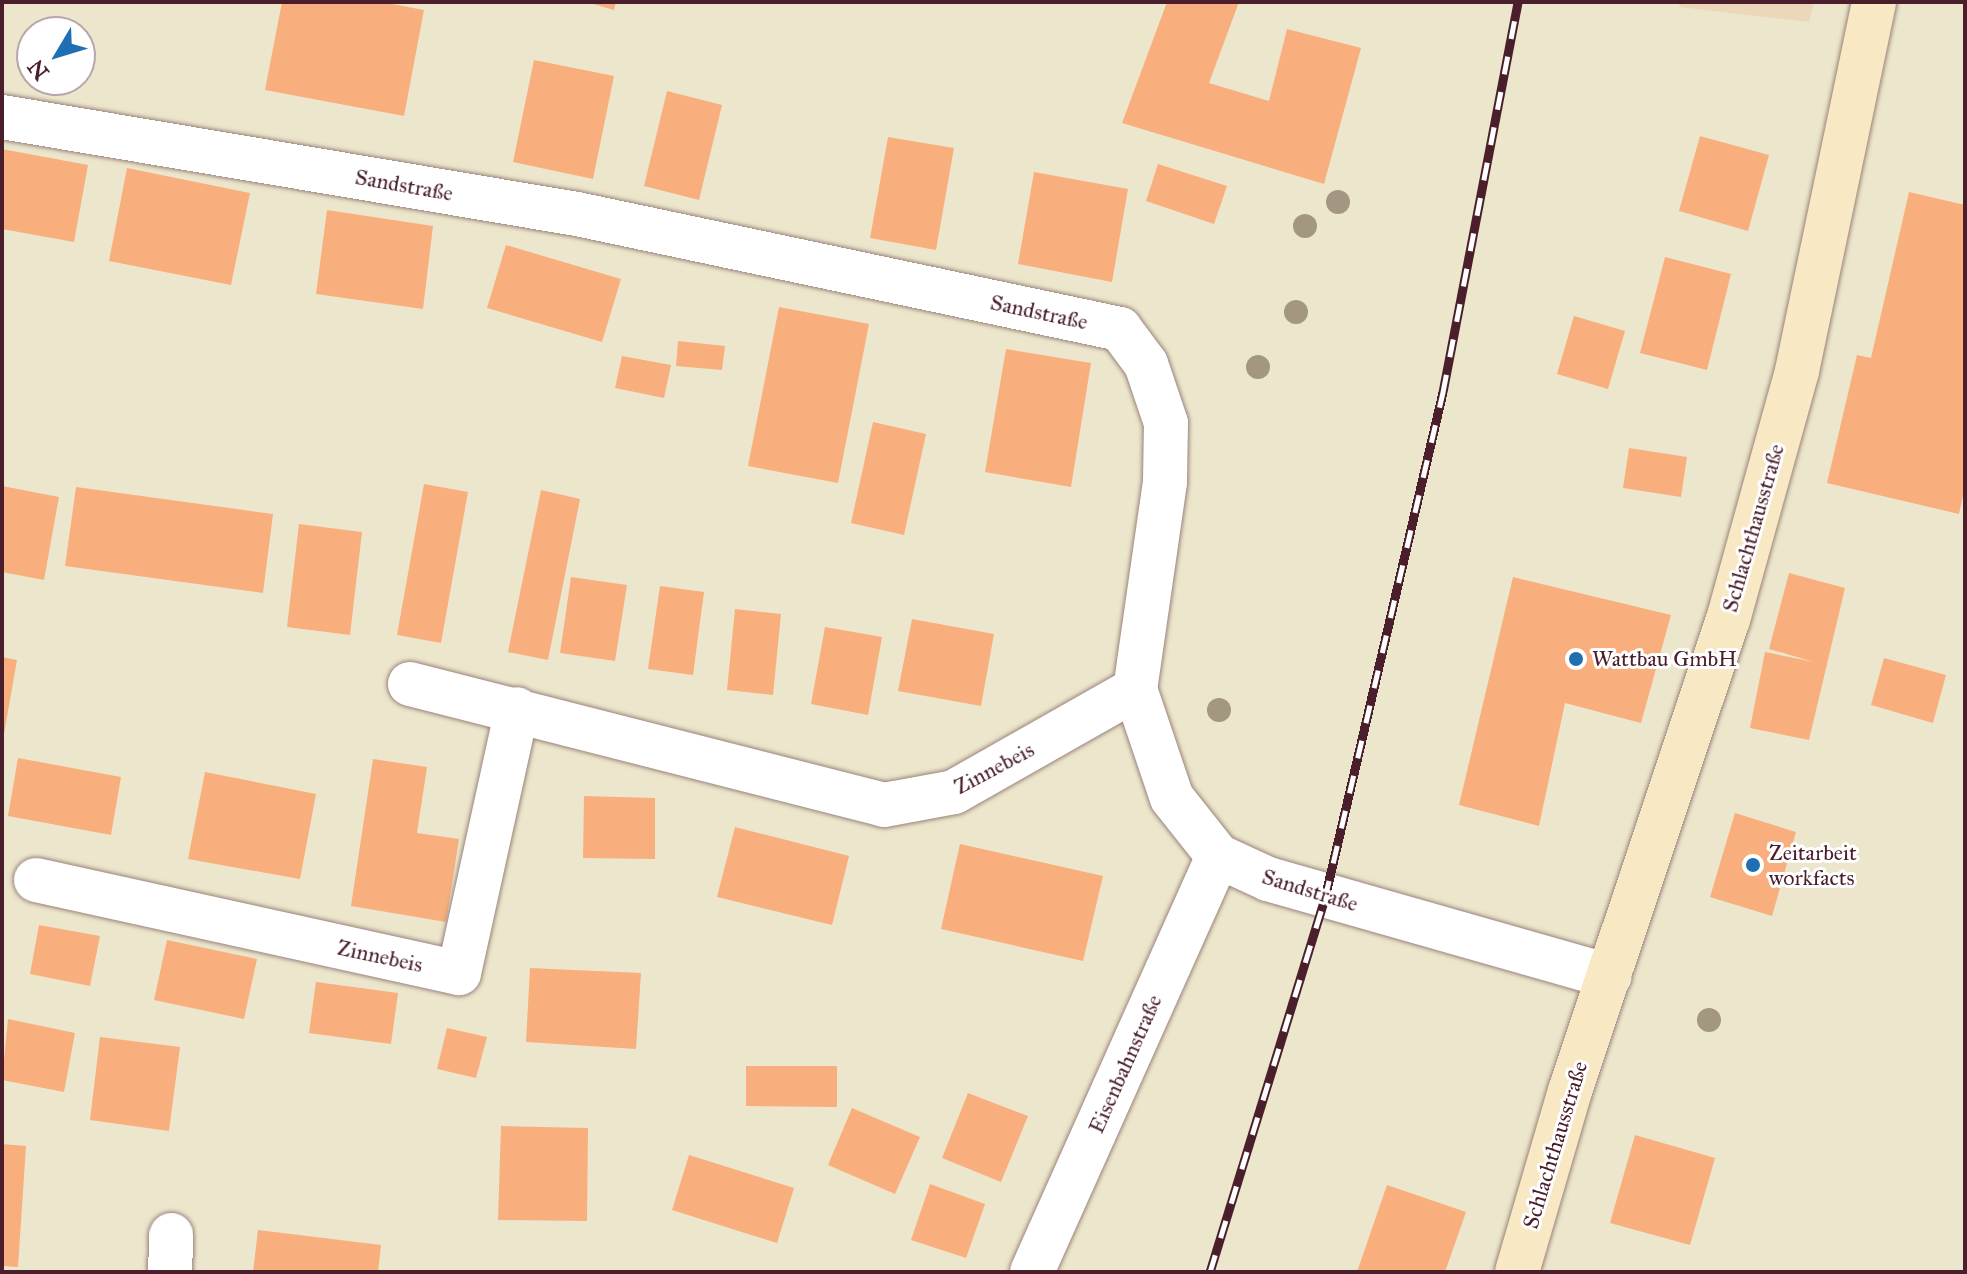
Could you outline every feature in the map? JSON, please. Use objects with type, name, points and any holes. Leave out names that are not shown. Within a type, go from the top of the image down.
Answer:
[{"type":"main road","name":"Schlachthausstraße","points":[[1517,1272],[1609,976],[1728,620],[1797,371],[1874,2]]},
{"type":"street","name":"Sandstraße","points":[[2,117],[577,214],[1120,329],[1146,364],[1166,423],[1165,482],[1135,689],[1172,798],[1218,856],[1325,898],[1609,976]]},
{"type":"street","name":"Zinnebeis","points":[[410,684],[884,805],[954,792],[1135,689]]},
{"type":"street","name":"Zinnebeis","points":[[36,880],[459,973],[517,709]]},
{"type":"street","name":"Eisenbahnstraße","points":[[1032,1272],[1218,856]]},
{"type":"shaded area","points":[[1680,2],[1814,2],[1809,22],[1679,7]]},
{"type":"building","points":[[282,2],[382,2],[424,10],[404,116],[265,90]]},
{"type":"building","points":[[586,2],[616,2],[614,10]]},
{"type":"building","points":[[1167,2],[1239,2],[1209,83],[1269,101],[1287,29],[1361,48],[1324,184],[1122,123]]},
{"type":"building","points":[[534,60],[614,76],[593,179],[513,162]]},
{"type":"building","points":[[667,91],[722,105],[699,200],[644,186]]},
{"type":"building","points":[[1700,136],[1769,155],[1748,231],[1679,211]]},
{"type":"building","points":[[888,137],[954,148],[936,250],[870,238]]},
{"type":"building","points":[[2,149],[88,165],[74,242],[2,229]]},
{"type":"building","points":[[1158,164],[1227,186],[1214,224],[1146,201]]},
{"type":"building","points":[[127,168],[250,193],[231,285],[109,261]]},
{"type":"building","points":[[1034,172],[1128,189],[1112,282],[1018,264]]},
{"type":"building","points":[[1909,192],[1965,205],[1965,487],[1959,514],[1827,483],[1857,355],[1871,358]]},
{"type":"building","points":[[327,210],[433,226],[423,309],[316,294]]},
{"type":"building","points":[[506,245],[621,279],[602,342],[487,308]]},
{"type":"building","points":[[1665,257],[1731,274],[1707,370],[1640,353]]},
{"type":"building","points":[[779,307],[869,324],[838,483],[748,466]]},
{"type":"building","points":[[1574,316],[1625,331],[1608,389],[1557,374]]},
{"type":"building","points":[[678,341],[725,346],[722,370],[676,366]]},
{"type":"building","points":[[1006,349],[1091,363],[1071,487],[985,472]]},
{"type":"building","points":[[622,356],[671,365],[664,398],[615,388]]},
{"type":"building","points":[[873,422],[926,434],[904,535],[851,523]]},
{"type":"building","points":[[1629,448],[1687,457],[1681,497],[1623,488]]},
{"type":"building","points":[[424,484],[468,492],[441,643],[397,635]]},
{"type":"building","points":[[2,486],[59,497],[44,580],[2,572]]},
{"type":"building","points":[[76,487],[273,514],[263,593],[65,566]]},
{"type":"building","points":[[541,490],[580,499],[548,660],[508,652]]},
{"type":"building","points":[[299,524],[362,532],[350,635],[287,627]]},
{"type":"building","points":[[1789,573],[1845,588],[1809,740],[1750,728],[1765,652],[1814,662],[1769,649]]},
{"type":"building","points":[[571,577],[627,585],[615,661],[560,653]]},
{"type":"building","name":"Wattbau GmbH","points":[[1513,577],[1671,615],[1641,723],[1565,703],[1539,826],[1459,805]]},
{"type":"building","points":[[660,586],[704,592],[693,675],[648,669]]},
{"type":"building","points":[[735,609],[781,614],[773,695],[727,690]]},
{"type":"building","points":[[912,619],[994,634],[981,706],[898,691]]},
{"type":"building","points":[[825,627],[882,637],[868,715],[811,704]]},
{"type":"building","points":[[2,657],[17,660],[4,734],[2,734]]},
{"type":"building","points":[[1884,658],[1946,675],[1933,723],[1871,705]]},
{"type":"building","points":[[18,758],[121,777],[111,835],[8,816]]},
{"type":"building","points":[[373,759],[427,767],[417,833],[459,839],[446,922],[351,906]]},
{"type":"building","points":[[205,772],[316,794],[300,879],[188,859]]},
{"type":"building","points":[[584,796],[655,798],[655,859],[583,858]]},
{"type":"building","name":"Zeitarbeit workfacts","points":[[1735,813],[1796,832],[1772,916],[1710,897]]},
{"type":"building","points":[[735,827],[849,856],[832,925],[717,897]]},
{"type":"building","points":[[960,844],[1103,876],[1083,961],[941,929]]},
{"type":"building","points":[[39,925],[100,936],[90,986],[30,974]]},
{"type":"building","points":[[167,940],[257,959],[244,1019],[154,1000]]},
{"type":"building","points":[[530,968],[641,973],[636,1049],[526,1042]]},
{"type":"building","points":[[316,982],[398,993],[391,1044],[309,1033]]},
{"type":"building","points":[[8,1019],[75,1033],[64,1092],[2,1080]]},
{"type":"building","points":[[447,1028],[487,1037],[476,1078],[437,1069]]},
{"type":"building","points":[[100,1037],[180,1047],[169,1131],[90,1120]]},
{"type":"building","points":[[746,1066],[837,1066],[837,1107],[746,1106]]},
{"type":"building","points":[[968,1093],[1028,1116],[1001,1182],[942,1158]]},
{"type":"building","points":[[852,1108],[920,1137],[895,1194],[828,1165]]},
{"type":"building","points":[[501,1126],[588,1128],[587,1221],[498,1220]]},
{"type":"building","points":[[1635,1135],[1715,1158],[1690,1245],[1610,1223]]},
{"type":"building","points":[[2,1144],[26,1146],[18,1267],[2,1266]]},
{"type":"building","points":[[689,1155],[794,1188],[777,1243],[672,1210]]},
{"type":"building","points":[[930,1184],[985,1204],[966,1258],[911,1240]]},
{"type":"building","points":[[1387,1185],[1466,1212],[1445,1272],[1357,1272]]},
{"type":"building","points":[[258,1230],[381,1245],[378,1272],[253,1272]]},
{"type":"railway","points":[[1210,1272],[1325,898],[1443,392],[1518,2]]},
{"type":"place","name":"Wattbau GmbH","points":[[1576,659]]},
{"type":"place","name":"Zeitarbeit workfacts","points":[[1753,865]]}]
